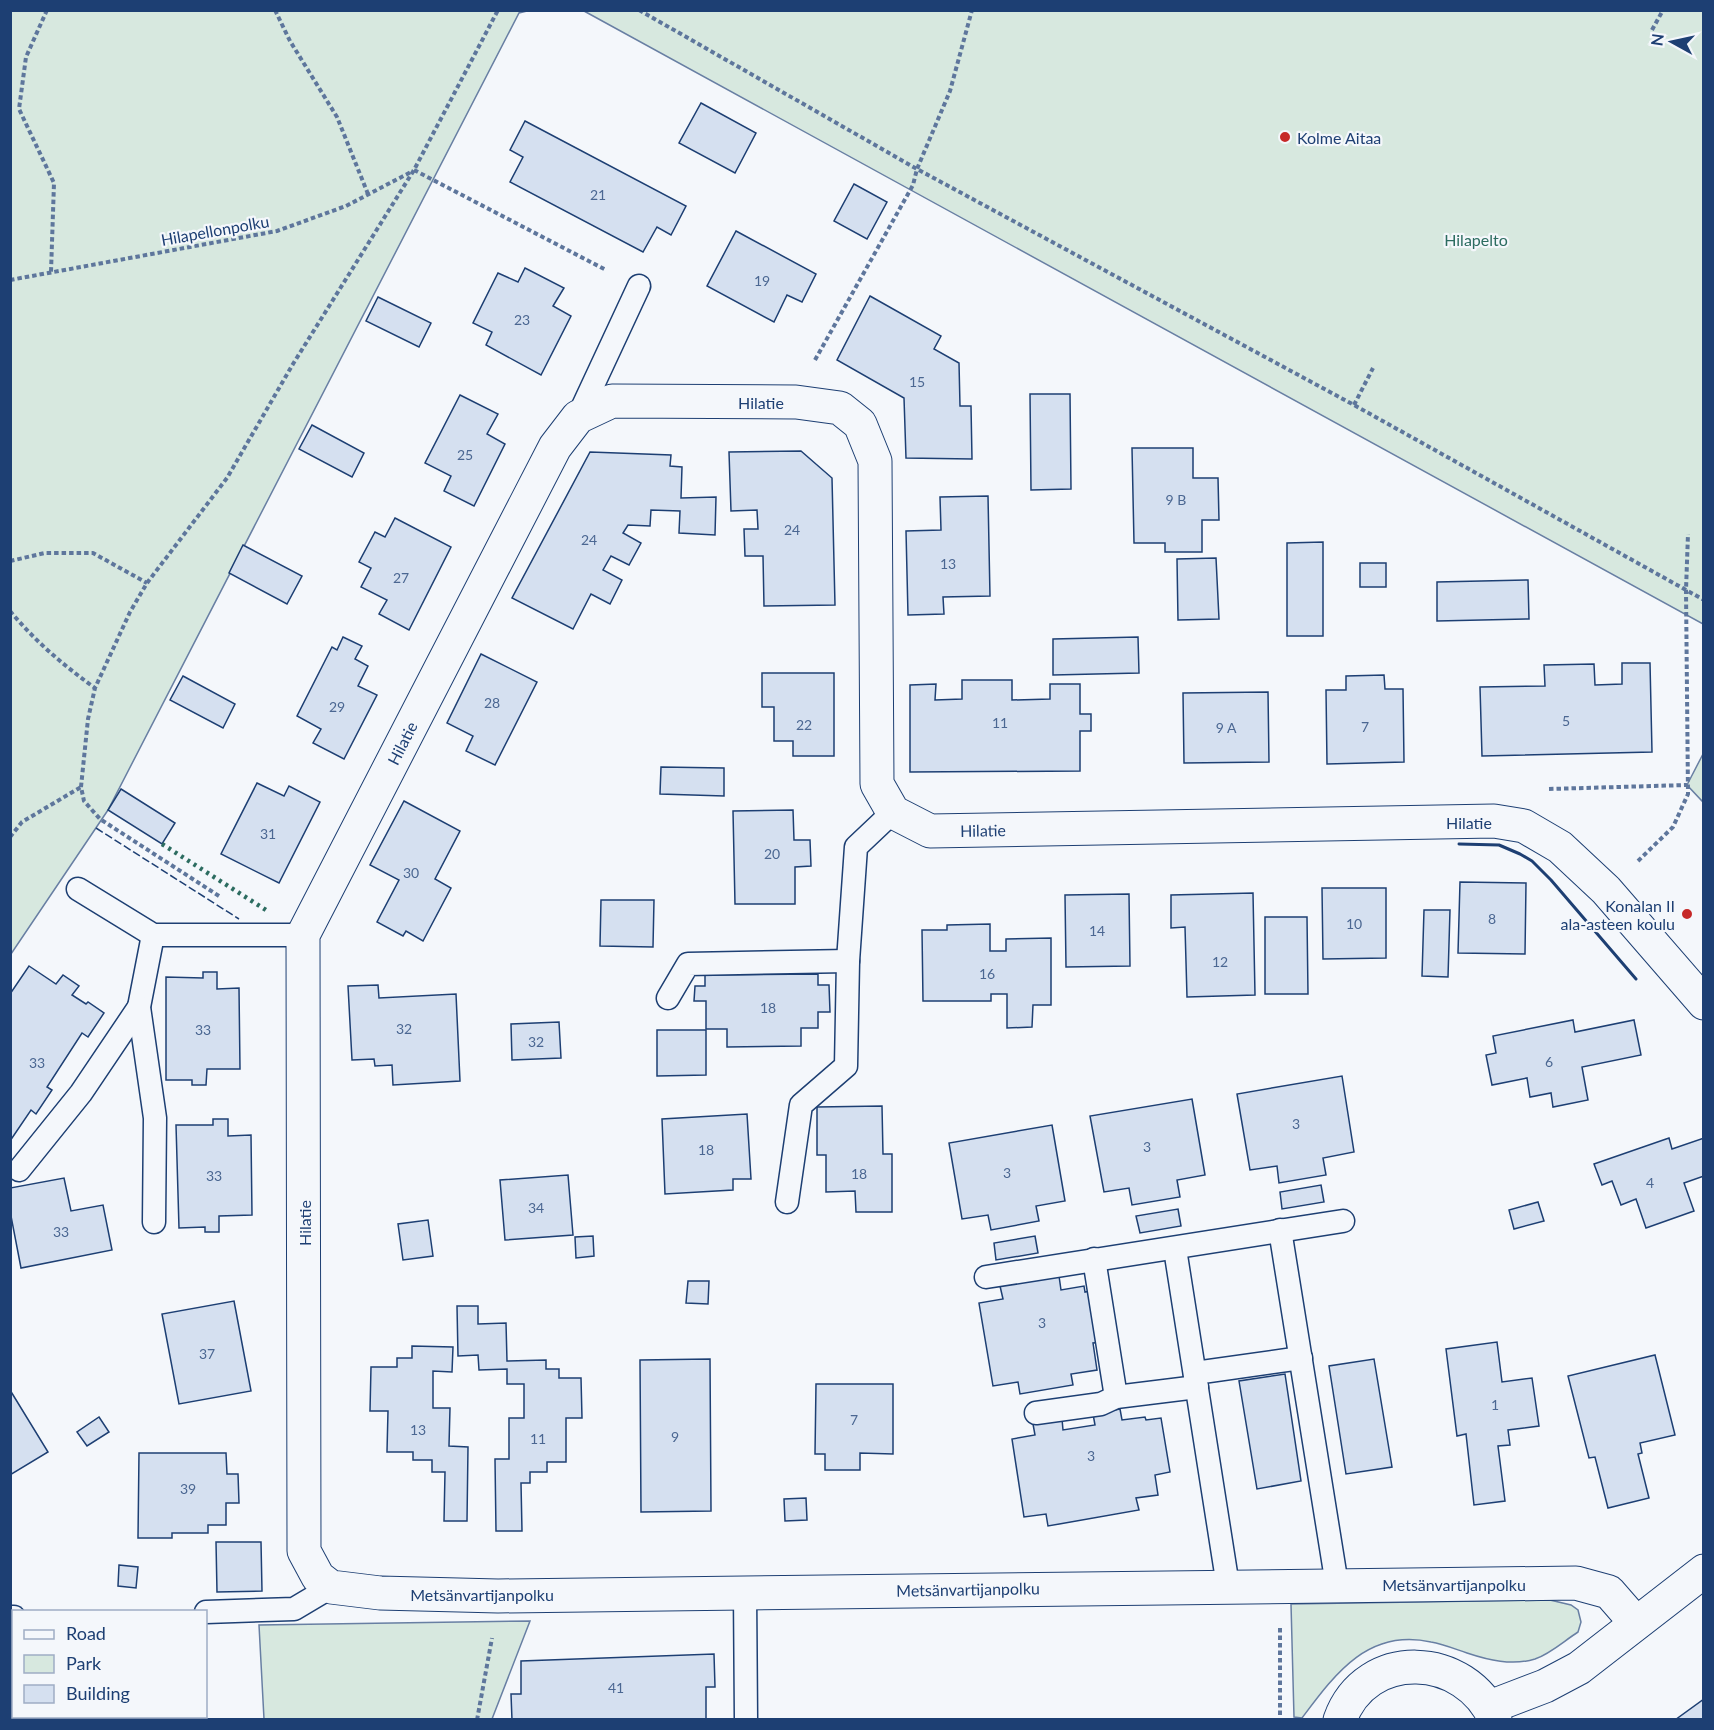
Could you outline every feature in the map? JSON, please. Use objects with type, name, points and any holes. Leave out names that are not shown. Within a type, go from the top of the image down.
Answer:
[{"type":"street","name":"Hilatie","points":[[331,1587],[318,1577],[304,1551],[303,935],[555,447],[578,417],[612,401],[796,402],[840,408],[860,424],[875,461],[877,784],[893,812],[930,831],[1494,821],[1524,826],[1560,847],[1606,890],[1704,1003]]},
{"type":"street","points":[[1340,1719],[1359,1690],[1380,1675],[1405,1667],[1431,1667],[1456,1676],[1477,1691],[1492,1713],[1579,1668],[1704,1571]]},
{"type":"street","name":"Metsänvartijanpolku","points":[[331,1587],[380,1593],[498,1596],[1576,1583],[1609,1592],[1636,1623]]},
{"type":"lane","points":[[578,417],[639,286]]},
{"type":"lane","points":[[787,1202],[801,1105],[846,1066],[848,961],[856,847],[893,812]]},
{"type":"lane","points":[[78,889],[153,934],[303,935]]},
{"type":"lane","points":[[153,934],[139,1007],[155,1118],[154,1222]]},
{"type":"lane","points":[[668,998],[688,964],[848,961]]},
{"type":"lane","points":[[19,1170],[81,1093],[139,1007]]},
{"type":"lane","points":[[986,1277],[1343,1221]]},
{"type":"lane","points":[[1280,1230],[1337,1585]]},
{"type":"lane","points":[[1175,1249],[1228,1586]]},
{"type":"lane","points":[[1094,1259],[1116,1397]]},
{"type":"lane","points":[[1036,1413],[1101,1404],[1116,1397],[1301,1358]]},
{"type":"lane","points":[[207,1612],[294,1609],[331,1587]]},
{"type":"lane","points":[[745,1592],[746,1719]]},
{"type":"path","points":[[47,10],[26,57],[19,109],[54,183],[51,272]]},
{"type":"path","points":[[275,10],[290,41],[337,117],[368,194]]},
{"type":"path","points":[[225,900],[100,819],[84,801],[81,787],[88,719],[94,688],[130,612],[147,583],[227,478],[293,364],[414,170],[498,10]]},
{"type":"path","points":[[639,10],[917,169],[1354,405],[1704,600]]},
{"type":"path","points":[[796,402],[812,366],[913,185],[917,169],[950,91],[972,10]]},
{"type":"path","points":[[1652,30],[1663,10]]},
{"type":"path","points":[[414,170],[639,286]]},
{"type":"path","name":"Hilapellonpolku","points":[[10,280],[277,231],[346,206],[414,170]]},
{"type":"path","points":[[1354,405],[1373,368]]},
{"type":"path","points":[[1606,890],[1673,827],[1688,794],[1686,590],[1688,534]]},
{"type":"path","points":[[10,561],[45,553],[93,553],[147,583]]},
{"type":"path","points":[[10,611],[26,630],[68,669],[94,688]]},
{"type":"path","points":[[1547,789],[1687,785]]},
{"type":"path","points":[[10,837],[22,822],[81,787]]},
{"type":"path","points":[[1280,1586],[1280,1719]]},
{"type":"path","points":[[477,1719],[482,1701],[498,1596]]},
{"type":"green space","points":[[10,11],[527,11],[519,13],[108,810],[11,954]]},
{"type":"green space","name":"Hilapelto","points":[[584,11],[1703,11],[1703,624]]},
{"type":"green space","points":[[1703,754],[1703,802],[1687,785]]},
{"type":"green space","points":[[1550,1600],[1571,1605],[1578,1610],[1581,1622],[1578,1632],[1541,1657],[1518,1662],[1500,1661],[1431,1642],[1409,1639],[1389,1642],[1371,1648],[1355,1658],[1327,1686],[1302,1718],[1294,1717],[1291,1604]]},
{"type":"green space","points":[[530,1621],[492,1719],[264,1719],[259,1625]]},
{"type":"building","points":[[701,103],[756,133],[735,173],[679,143]]},
{"type":"building","points":[[525,121],[686,206],[671,235],[657,227],[643,252],[510,182],[523,157],[510,150]]},
{"type":"building","points":[[854,184],[887,202],[867,239],[834,221]]},
{"type":"building","points":[[736,231],[816,274],[802,302],[787,295],[774,322],[707,286]]},
{"type":"building","points":[[525,268],[564,288],[553,306],[571,316],[541,375],[486,345],[492,332],[473,323],[498,273],[518,282]]},
{"type":"building","points":[[870,296],[941,336],[934,349],[959,363],[960,406],[971,406],[972,459],[906,458],[904,398],[837,360]]},
{"type":"building","points":[[378,297],[431,323],[419,347],[366,321]]},
{"type":"building","points":[[1030,394],[1070,394],[1071,489],[1031,490]]},
{"type":"building","points":[[460,395],[498,414],[487,434],[505,444],[474,506],[444,491],[451,476],[425,463]]},
{"type":"building","points":[[312,425],[364,453],[352,477],[299,449]]},
{"type":"building","points":[[1132,448],[1193,448],[1193,478],[1218,478],[1219,520],[1202,520],[1202,552],[1165,552],[1165,543],[1134,543]]},
{"type":"building","points":[[801,451],[832,478],[835,605],[764,606],[763,556],[745,556],[744,529],[758,529],[757,510],[731,511],[729,452]]},
{"type":"building","points":[[590,452],[671,455],[670,466],[682,467],[681,498],[716,497],[715,535],[679,533],[680,511],[651,510],[650,526],[628,525],[623,533],[641,543],[629,565],[611,556],[603,570],[622,580],[610,604],[591,594],[573,629],[512,598]]},
{"type":"building","points":[[988,496],[990,596],[943,597],[944,614],[908,615],[906,531],[941,530],[940,497]]},
{"type":"building","points":[[395,518],[451,547],[409,630],[379,614],[387,600],[361,587],[371,568],[359,562],[375,532],[385,537]]},
{"type":"building","points":[[1323,542],[1323,636],[1287,636],[1287,543]]},
{"type":"building","points":[[243,545],[302,576],[287,604],[229,573]]},
{"type":"building","points":[[1216,558],[1219,619],[1178,620],[1177,559]]},
{"type":"building","points":[[1360,563],[1386,563],[1386,587],[1360,587]]},
{"type":"building","points":[[1528,580],[1529,619],[1437,621],[1437,582]]},
{"type":"building","points":[[343,637],[362,646],[355,659],[368,666],[358,686],[377,695],[344,759],[313,743],[321,729],[297,716],[332,647],[337,650]]},
{"type":"building","points":[[1138,637],[1139,673],[1053,675],[1053,639]]},
{"type":"building","points":[[481,654],[537,682],[495,765],[466,751],[473,736],[447,723]]},
{"type":"building","points":[[1622,663],[1650,663],[1652,752],[1482,756],[1480,687],[1545,686],[1544,665],[1594,664],[1595,685],[1622,684]]},
{"type":"building","points":[[762,673],[834,673],[834,756],[793,756],[793,741],[774,741],[774,707],[762,707]]},
{"type":"building","points":[[1384,675],[1385,689],[1403,689],[1404,762],[1327,764],[1326,690],[1346,690],[1346,676]]},
{"type":"building","points":[[183,676],[235,704],[223,728],[170,700]]},
{"type":"building","points":[[962,680],[1012,680],[1012,700],[1050,699],[1050,684],[1080,684],[1080,714],[1091,714],[1091,731],[1080,731],[1080,771],[910,772],[910,685],[936,684],[935,700],[962,699]]},
{"type":"building","points":[[1268,692],[1269,762],[1184,763],[1183,693]]},
{"type":"building","points":[[661,767],[724,768],[724,796],[660,794]]},
{"type":"building","points":[[257,783],[284,796],[289,786],[320,802],[279,883],[221,854]]},
{"type":"building","points":[[121,789],[175,823],[162,844],[108,810]]},
{"type":"building","points":[[404,801],[460,831],[435,879],[451,888],[423,941],[406,931],[403,936],[377,922],[399,880],[370,865]]},
{"type":"building","points":[[793,810],[794,840],[810,840],[811,866],[795,867],[795,904],[735,904],[733,811]]},
{"type":"building","points":[[1460,882],[1526,883],[1525,954],[1458,953]]},
{"type":"building","points":[[1322,888],[1386,888],[1386,958],[1323,959]]},
{"type":"building","points":[[1253,893],[1255,995],[1187,997],[1185,927],[1171,928],[1171,895]]},
{"type":"building","points":[[1129,894],[1130,966],[1066,967],[1065,895]]},
{"type":"building","points":[[601,900],[654,900],[653,947],[600,946]]},
{"type":"building","points":[[1424,910],[1450,910],[1448,977],[1422,976]]},
{"type":"building","points":[[1265,917],[1307,917],[1308,994],[1265,994]]},
{"type":"building","points":[[990,924],[990,951],[1006,951],[1006,939],[1051,938],[1051,1005],[1033,1005],[1032,1027],[1007,1028],[1007,994],[991,994],[991,1001],[923,1001],[922,930],[947,930],[947,925]]},
{"type":"building","points":[[29,966],[56,984],[63,975],[79,986],[72,995],[104,1013],[88,1037],[82,1033],[47,1087],[52,1090],[36,1114],[31,1110],[10,1141],[10,994]]},
{"type":"building","points":[[203,972],[217,972],[217,989],[239,988],[240,1069],[207,1069],[206,1085],[192,1085],[192,1080],[166,1080],[166,977],[203,978]]},
{"type":"building","points":[[818,974],[818,985],[829,985],[830,1012],[818,1012],[818,1028],[801,1028],[801,1046],[727,1047],[727,1029],[706,1029],[706,1001],[694,1001],[695,986],[705,986],[705,975]]},
{"type":"building","points":[[378,985],[379,998],[456,994],[460,1081],[393,1085],[392,1065],[375,1066],[374,1059],[352,1060],[348,986]]},
{"type":"building","points":[[1573,1020],[1575,1032],[1634,1020],[1641,1055],[1582,1067],[1588,1100],[1553,1107],[1551,1093],[1530,1097],[1527,1078],[1492,1085],[1486,1055],[1496,1053],[1493,1036]]},
{"type":"building","points":[[559,1022],[561,1058],[512,1060],[511,1024]]},
{"type":"building","points":[[657,1030],[706,1030],[706,1075],[657,1076]]},
{"type":"building","points":[[1342,1076],[1354,1152],[1323,1158],[1326,1175],[1279,1183],[1277,1166],[1250,1170],[1237,1094]]},
{"type":"building","points":[[1192,1099],[1205,1175],[1177,1180],[1180,1197],[1132,1205],[1129,1188],[1104,1192],[1090,1116]]},
{"type":"building","points":[[882,1106],[883,1154],[892,1154],[892,1212],[856,1212],[855,1191],[826,1192],[826,1155],[817,1155],[817,1107]]},
{"type":"building","points":[[747,1114],[751,1179],[733,1179],[733,1190],[665,1194],[662,1119]]},
{"type":"building","points":[[213,1119],[228,1119],[228,1136],[251,1135],[252,1215],[219,1216],[219,1232],[205,1232],[205,1227],[179,1228],[176,1125],[213,1125]]},
{"type":"building","points":[[1052,1125],[1065,1201],[1036,1206],[1039,1221],[991,1230],[988,1215],[962,1219],[949,1143]]},
{"type":"building","points":[[1669,1138],[1672,1149],[1704,1138],[1704,1176],[1684,1183],[1694,1211],[1646,1228],[1636,1199],[1621,1205],[1612,1181],[1602,1185],[1594,1164]]},
{"type":"building","points":[[568,1175],[573,1235],[505,1240],[500,1180]]},
{"type":"building","points":[[64,1178],[71,1211],[103,1205],[112,1250],[21,1268],[10,1211],[10,1188]]},
{"type":"building","points":[[1321,1185],[1324,1202],[1282,1209],[1280,1192]]},
{"type":"building","points":[[1538,1202],[1544,1221],[1514,1229],[1509,1210]]},
{"type":"building","points":[[1178,1209],[1181,1226],[1140,1233],[1136,1216]]},
{"type":"building","points":[[428,1220],[433,1256],[403,1260],[398,1224]]},
{"type":"building","points":[[593,1236],[594,1256],[576,1258],[575,1237]]},
{"type":"building","points":[[1035,1236],[1038,1253],[996,1260],[994,1243]]},
{"type":"building","points":[[1059,1276],[1061,1290],[1084,1286],[1085,1292],[1095,1290],[1104,1342],[1093,1343],[1097,1370],[1071,1374],[1073,1385],[1020,1394],[1018,1382],[993,1386],[979,1303],[1003,1299],[1000,1286]]},
{"type":"building","points":[[688,1281],[709,1281],[708,1304],[686,1303]]},
{"type":"building","points":[[234,1301],[251,1391],[179,1404],[162,1314]]},
{"type":"building","points":[[457,1306],[478,1306],[478,1324],[506,1323],[507,1361],[546,1360],[546,1369],[559,1369],[559,1378],[581,1378],[582,1418],[566,1418],[566,1462],[547,1462],[547,1472],[530,1472],[530,1483],[521,1483],[522,1531],[496,1531],[495,1459],[509,1459],[509,1418],[524,1418],[524,1384],[507,1384],[507,1369],[479,1370],[478,1355],[458,1356]]},
{"type":"building","points":[[1497,1342],[1502,1382],[1532,1378],[1539,1426],[1508,1430],[1510,1445],[1498,1446],[1505,1501],[1474,1505],[1466,1434],[1457,1436],[1446,1349]]},
{"type":"building","points":[[412,1346],[453,1347],[452,1372],[433,1371],[433,1408],[450,1408],[449,1446],[468,1447],[467,1521],[444,1521],[445,1472],[432,1472],[432,1460],[413,1460],[413,1452],[387,1452],[388,1411],[370,1411],[371,1367],[397,1367],[397,1358],[412,1358]]},
{"type":"building","points":[[1655,1355],[1675,1435],[1640,1443],[1642,1453],[1638,1454],[1649,1498],[1608,1508],[1595,1457],[1589,1458],[1568,1376]]},
{"type":"building","points":[[710,1359],[711,1511],[641,1512],[640,1360]]},
{"type":"building","points":[[1374,1359],[1392,1467],[1346,1474],[1329,1366]]},
{"type":"building","points":[[1285,1374],[1301,1481],[1257,1489],[1239,1381]]},
{"type":"building","points":[[816,1384],[893,1384],[893,1454],[860,1453],[860,1470],[825,1470],[825,1454],[815,1454]]},
{"type":"building","points":[[10,1390],[48,1452],[10,1475]]},
{"type":"building","points":[[1120,1409],[1122,1420],[1145,1417],[1146,1420],[1161,1418],[1170,1472],[1155,1475],[1158,1495],[1136,1498],[1139,1510],[1048,1526],[1046,1514],[1024,1517],[1012,1439],[1035,1435],[1033,1424],[1062,1419],[1063,1430],[1095,1425],[1093,1414]]},
{"type":"building","points":[[99,1417],[109,1432],[87,1446],[77,1432]]},
{"type":"building","points":[[139,1453],[226,1453],[227,1474],[238,1474],[239,1503],[226,1503],[226,1525],[208,1525],[208,1533],[172,1533],[172,1538],[138,1538]]},
{"type":"building","points":[[806,1498],[807,1520],[785,1521],[784,1499]]},
{"type":"building","points":[[216,1542],[261,1542],[262,1591],[217,1592]]},
{"type":"building","points":[[119,1565],[138,1567],[136,1588],[118,1586]]},
{"type":"building","points":[[714,1654],[715,1687],[706,1687],[706,1720],[512,1720],[511,1694],[521,1694],[521,1661]]},
{"type":"building","points":[[1704,1699],[1704,1720],[1675,1720]]},
{"type":"hedge","points":[[162,844],[266,910]]},
{"type":"fence","points":[[96,828],[239,919]]},
{"type":"wall","points":[[1459,844],[1499,845],[1532,861],[1636,979]]},
{"type":"place","name":"Kolme Aitaa","points":[[1285,137]]},
{"type":"place","name":"Konalan II ala-asteen koulu","points":[[1687,914]]}]
